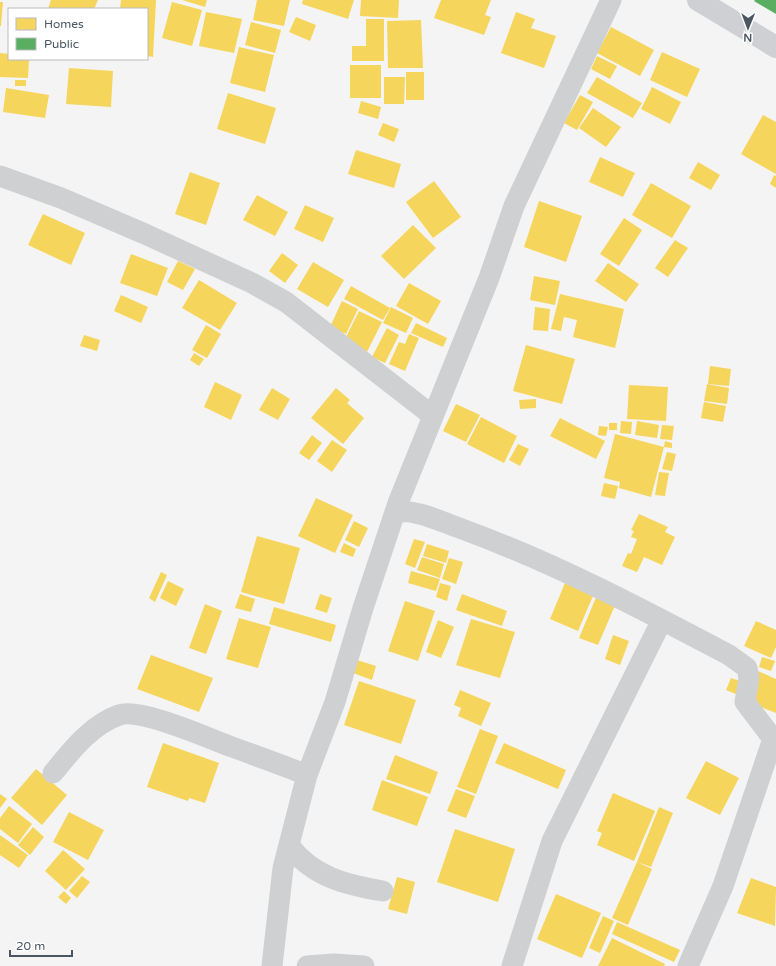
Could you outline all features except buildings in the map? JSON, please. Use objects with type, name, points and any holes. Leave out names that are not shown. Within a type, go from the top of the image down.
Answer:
[{"type":"main road","points":[[698,0],[776,47]]},
{"type":"street","points":[[272,966],[280,890],[289,845],[307,775],[335,702],[363,608],[395,512],[489,278],[514,206],[611,0]]},
{"type":"street","points":[[0,176],[61,198],[145,234],[252,283],[286,302],[433,416]]},
{"type":"street","points":[[395,512],[406,510],[413,512],[493,541],[574,576],[729,655],[748,668],[749,678],[745,702],[773,739],[723,886],[688,966]]},
{"type":"street","points":[[512,966],[552,841],[662,620]]},
{"type":"street","points":[[54,773],[74,748],[96,727],[120,714],[146,716],[196,732],[307,775]]},
{"type":"street","points":[[289,845],[297,857],[318,872],[350,885],[383,891]]},
{"type":"street","points":[[307,966],[334,964],[364,966]]}]
